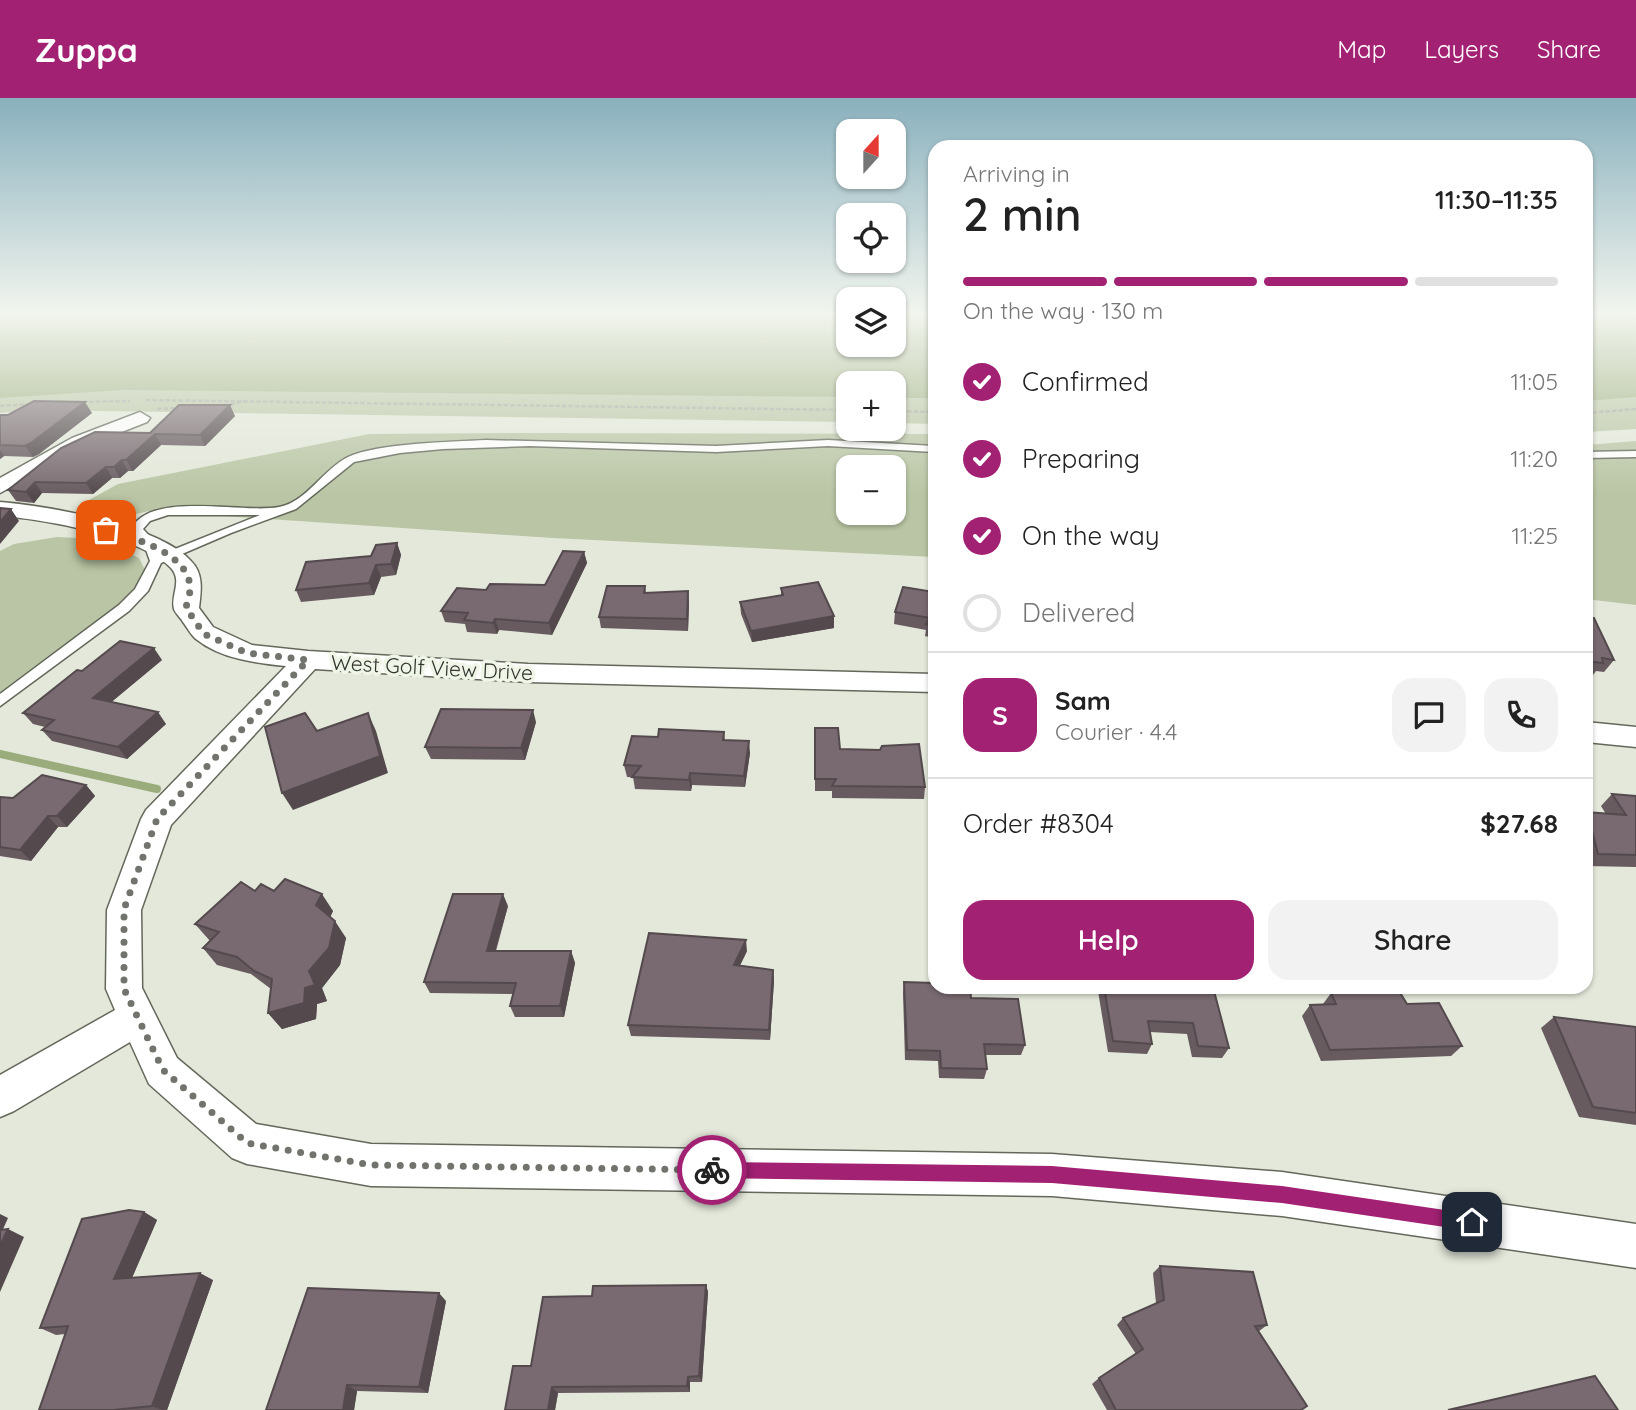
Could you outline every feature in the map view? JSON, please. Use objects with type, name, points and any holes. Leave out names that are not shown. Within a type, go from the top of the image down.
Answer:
[{"type":"street","points":[[0,487],[138,406]]},
{"type":"street","points":[[0,509],[63,517],[158,553]]},
{"type":"street","name":"West Golf View Drive","points":[[158,553],[183,566],[190,586],[186,608],[204,634],[247,653],[308,660],[528,673],[928,682]]},
{"type":"street","points":[[308,660],[157,819],[124,909],[124,989],[163,1070],[247,1143],[371,1165],[1052,1175],[1282,1194],[1636,1246]]},
{"type":"street","points":[[1593,733],[1636,737]]},
{"type":"street","points":[[0,1097],[137,1017]]},
{"type":"lane","points":[[0,701],[124,608],[141,592],[158,553],[304,502],[354,457],[477,445],[634,445],[705,449],[766,448],[812,443],[928,449]]},
{"type":"lane","points":[[1593,455],[1636,454]]},
{"type":"lane","points":[[158,553],[137,529],[138,525],[154,515],[168,511],[281,511]]},
{"type":"path","points":[[212,407],[237,405],[246,400]]},
{"type":"path","points":[[75,402],[138,406],[246,400],[836,410]]},
{"type":"path","points":[[0,406],[36,404]]},
{"type":"path","points":[[138,406],[150,410],[187,408]]},
{"type":"path","points":[[1593,412],[1636,409]]},
{"type":"path","points":[[906,411],[928,412]]},
{"type":"shaded area","points":[[0,373],[836,373],[836,422],[29,410],[0,413]]},
{"type":"shaded area","points":[[0,373],[836,373],[836,397],[122,390],[0,398]]},
{"type":"shaded area","points":[[906,373],[928,373],[928,424],[906,423]]},
{"type":"shaded area","points":[[906,373],[928,373],[928,398],[906,398]]},
{"type":"shaded area","points":[[1593,373],[1636,373],[1636,429],[1593,432]]},
{"type":"shaded area","points":[[1593,373],[1636,373],[1636,397],[1593,400]]},
{"type":"shaded area","points":[[369,434],[836,434],[836,441],[906,441],[906,434],[928,434],[928,557],[553,538],[149,511],[106,521],[78,506],[118,484]]},
{"type":"shaded area","points":[[1636,441],[1636,605],[1593,600],[1593,444]]},
{"type":"shaded area","points":[[57,537],[97,539],[139,558],[150,580],[107,624],[0,708],[0,551],[14,544]]},
{"type":"building","points":[[34,401],[85,402],[31,443],[25,446],[0,445],[0,415],[8,415]]},
{"type":"building","points":[[179,405],[230,405],[200,435],[155,434],[126,460],[114,467],[106,467],[86,483],[35,482],[26,492],[8,490],[61,448],[95,432],[150,433]]},
{"type":"building","points":[[0,508],[11,509],[0,522]]},
{"type":"building","points":[[397,543],[391,564],[376,565],[369,583],[296,590],[306,562],[371,556],[376,545]]},
{"type":"building","points":[[563,551],[584,552],[549,623],[464,620],[468,613],[441,611],[457,588],[486,590],[490,584],[545,585]]},
{"type":"building","points":[[818,582],[834,616],[751,631],[740,602],[783,595],[781,588]]},
{"type":"building","points":[[607,586],[645,586],[644,593],[688,591],[687,619],[599,617]]},
{"type":"building","points":[[903,587],[928,591],[928,618],[895,612]]},
{"type":"building","points":[[1593,618],[1614,660],[1602,658],[1603,663],[1593,662]]},
{"type":"building","points":[[120,641],[154,648],[93,698],[158,712],[118,747],[42,730],[54,720],[23,713],[77,670],[82,671]]},
{"type":"building","points":[[441,709],[533,710],[521,748],[425,747]]},
{"type":"building","points":[[305,713],[317,731],[368,713],[380,756],[282,793],[265,727]]},
{"type":"building","points":[[815,728],[838,728],[840,749],[880,750],[882,746],[919,744],[925,787],[832,786],[836,779],[815,779]]},
{"type":"building","points":[[659,729],[724,732],[723,740],[749,741],[744,776],[690,773],[689,780],[632,777],[641,766],[624,765],[632,736],[658,737]]},
{"type":"building","points":[[42,775],[86,785],[57,816],[48,816],[20,850],[0,847],[0,797],[13,798]]},
{"type":"building","points":[[1612,794],[1636,796],[1636,855],[1598,854],[1593,835],[1593,812],[1626,815]]},
{"type":"building","points":[[285,879],[322,894],[316,905],[335,921],[329,948],[309,971],[315,985],[305,988],[304,1003],[268,1013],[272,979],[254,971],[237,957],[203,948],[219,932],[195,924],[241,882],[255,891],[261,884],[274,891]]},
{"type":"building","points":[[453,894],[503,894],[487,951],[571,951],[560,1006],[510,1006],[516,983],[424,982]]},
{"type":"building","points":[[649,933],[746,940],[734,965],[773,970],[769,1030],[628,1025]]},
{"type":"building","points":[[904,982],[928,983],[928,994],[971,994],[971,998],[1018,999],[1025,1045],[984,1044],[987,1069],[941,1068],[940,1051],[907,1050]]},
{"type":"building","points":[[1105,994],[1215,994],[1229,1048],[1198,1046],[1193,1023],[1148,1021],[1152,1044],[1113,1041]]},
{"type":"building","points":[[1331,994],[1401,994],[1407,1004],[1439,1003],[1462,1046],[1330,1050],[1310,1005],[1336,1004]]},
{"type":"building","points":[[1554,1017],[1636,1027],[1636,1113],[1593,1107]]},
{"type":"building","points":[[129,1210],[144,1212],[114,1279],[200,1273],[152,1406],[113,1410],[39,1410],[68,1326],[40,1328],[82,1219]]},
{"type":"building","points":[[8,1229],[0,1246],[0,1230]]},
{"type":"building","points":[[1160,1266],[1253,1272],[1267,1325],[1255,1326],[1307,1406],[1301,1410],[1116,1410],[1099,1378],[1143,1349],[1123,1318],[1164,1300]]},
{"type":"building","points":[[706,1285],[699,1376],[688,1377],[687,1386],[552,1387],[548,1410],[505,1410],[513,1366],[531,1366],[543,1297],[592,1296],[593,1286]]},
{"type":"building","points":[[308,1288],[439,1293],[419,1387],[347,1385],[343,1410],[266,1410]]},
{"type":"building","points":[[1595,1376],[1618,1410],[1448,1410]]},
{"type":"waterway","points":[[0,754],[157,789]]},
{"type":"way so far","points":[[106,530],[150,544],[183,566],[190,586],[186,608],[204,634],[247,653],[308,660],[157,819],[124,909],[124,989],[163,1070],[247,1143],[371,1165],[712,1170]]},
{"type":"route","points":[[712,1170],[1052,1175],[1282,1194],[1472,1222]]}]
